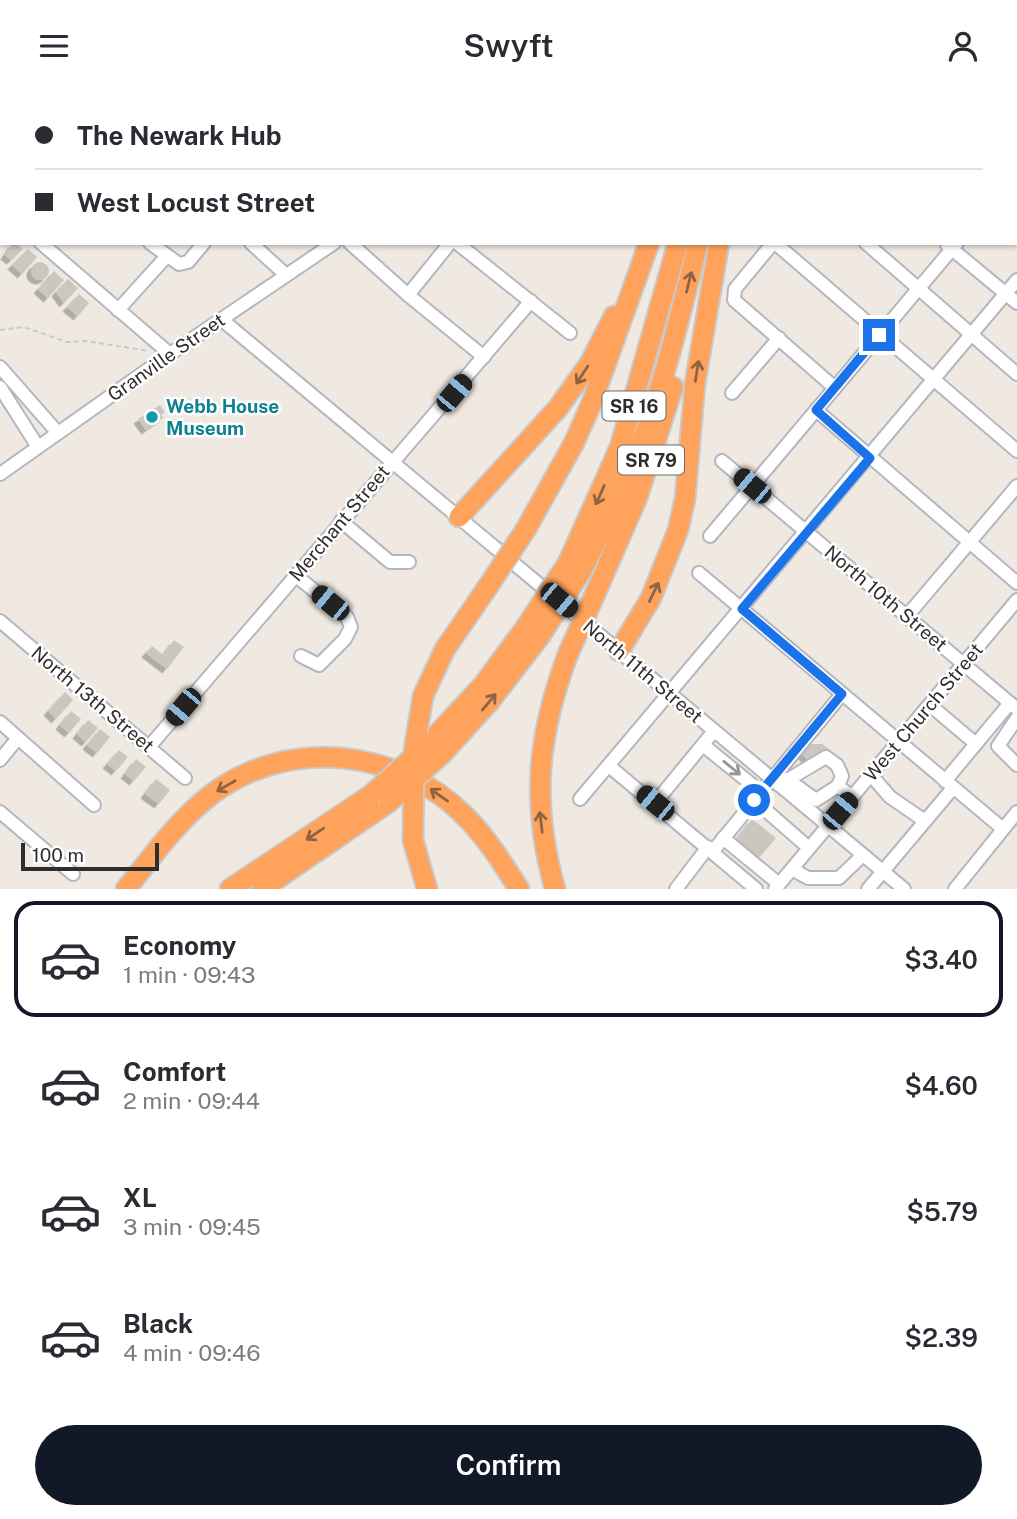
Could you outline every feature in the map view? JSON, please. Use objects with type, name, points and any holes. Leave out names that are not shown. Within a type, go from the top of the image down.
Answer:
[{"type":"highway","points":[[427,889],[413,840],[414,750],[423,696],[445,649],[526,529],[574,443],[648,245]]},
{"type":"highway","name":"SR 16","points":[[576,566],[620,446],[677,245]]},
{"type":"highway","name":"SR 16","points":[[262,889],[380,798],[437,747],[484,684],[533,631],[576,566],[629,474],[666,370],[698,245]]},
{"type":"highway","points":[[619,651],[646,607],[678,530],[685,499],[695,383],[719,245]]},
{"type":"highway","points":[[459,517],[558,408],[590,363],[616,310],[630,297]]},
{"type":"highway","name":"SR 79","points":[[555,889],[541,824],[538,774],[546,723],[568,654],[637,498],[665,416],[678,363],[679,321]]},
{"type":"highway","points":[[126,889],[187,817],[225,785],[258,769],[293,759],[321,757],[376,762],[421,782],[465,816],[489,842],[519,889]]},
{"type":"highway","name":"SR 16","points":[[230,889],[380,798]]},
{"type":"street","points":[[43,245],[170,354]]},
{"type":"street","points":[[152,245],[166,257],[183,264],[202,245]]},
{"type":"street","points":[[253,245],[286,275]]},
{"type":"street","name":"Granville Street","points":[[0,474],[331,245]]},
{"type":"street","points":[[352,245],[484,357]]},
{"type":"street","points":[[408,295],[448,245]]},
{"type":"street","points":[[460,245],[570,333]]},
{"type":"street","points":[[772,245],[735,289],[734,300],[835,388]]},
{"type":"street","points":[[776,245],[1017,451]]},
{"type":"street","points":[[868,245],[1017,374]]},
{"type":"street","points":[[710,536],[918,289],[951,245],[1017,303]]},
{"type":"street","points":[[118,310],[166,257]]},
{"type":"street","points":[[580,799],[671,695],[1017,280]]},
{"type":"street","name":"Merchant Street","points":[[149,747],[391,461],[408,447],[531,301]]},
{"type":"street","name":"North 11th Street","points":[[221,319],[671,695],[779,781],[904,889]]},
{"type":"street","points":[[732,393],[779,338]]},
{"type":"street","points":[[0,367],[58,433]]},
{"type":"street","points":[[0,387],[38,447]]},
{"type":"street","points":[[816,410],[1017,583]]},
{"type":"street","name":"North 10th Street","points":[[722,461],[1015,707]]},
{"type":"street","points":[[907,616],[1017,486]]},
{"type":"street","points":[[341,521],[390,562],[409,562]]},
{"type":"street","points":[[699,573],[1003,829]]},
{"type":"street","points":[[295,575],[347,617],[351,627],[345,639],[319,665],[301,656]]},
{"type":"street","name":"West Church Street","points":[[777,886],[1017,600]]},
{"type":"street","name":"North 13th Street","points":[[0,621],[185,778]]},
{"type":"street","points":[[779,781],[842,694]]},
{"type":"street","points":[[930,705],[976,744]]},
{"type":"street","points":[[869,889],[925,821],[976,744],[1015,707]]},
{"type":"street","points":[[1015,707],[998,746],[1017,765]]},
{"type":"street","points":[[0,722],[94,804]]},
{"type":"street","points":[[655,803],[714,730]]},
{"type":"street","points":[[0,760],[19,738]]},
{"type":"street","points":[[703,745],[758,796],[809,849]]},
{"type":"street","points":[[676,889],[758,796],[779,781],[826,757],[837,765],[842,776],[838,786],[816,800],[779,781]]},
{"type":"street","points":[[609,766],[756,889]]},
{"type":"street","points":[[871,775],[891,797],[925,821]]},
{"type":"street","points":[[838,786],[852,797]]},
{"type":"street","points":[[0,812],[73,874]]},
{"type":"street","points":[[955,889],[1017,812]]},
{"type":"street","points":[[723,838],[777,886]]},
{"type":"street","points":[[792,869],[808,878],[839,878],[863,855]]},
{"type":"path","points":[[0,330],[24,327],[67,342],[103,343],[130,350],[149,351],[159,345]]},
{"type":"building","points":[[12,245],[20,245],[23,249],[11,260],[5,255]]},
{"type":"building","points":[[28,249],[37,257],[22,274],[12,265]]},
{"type":"building","points":[[40,262],[46,265],[49,271],[46,277],[40,280],[34,277],[31,271],[34,265]]},
{"type":"building","points":[[54,271],[64,280],[48,298],[38,289]]},
{"type":"building","points":[[68,279],[78,288],[64,303],[56,292]]},
{"type":"building","points":[[79,294],[89,303],[78,316],[67,307]]},
{"type":"building","name":"Webb House Museum","points":[[160,405],[165,412],[161,415],[163,418],[146,430],[138,419]]},
{"type":"building","points":[[174,640],[184,647],[167,669],[146,653],[152,646],[163,655]]},
{"type":"building","points":[[65,692],[73,700],[56,719],[48,711]]},
{"type":"building","points":[[71,711],[81,719],[69,733],[60,725]]},
{"type":"building","points":[[88,720],[98,728],[86,742],[77,734]]},
{"type":"building","points":[[100,729],[110,737],[97,753],[87,745]]},
{"type":"building","points":[[808,744],[822,744],[830,750],[823,758],[808,760],[800,752]]},
{"type":"building","points":[[119,750],[128,757],[116,771],[107,764]]},
{"type":"building","points":[[136,759],[146,767],[134,781],[125,774]]},
{"type":"building","points":[[156,779],[170,790],[159,804],[145,794]]},
{"type":"building","points":[[752,819],[776,838],[758,859],[735,841]]},
{"type":"place","name":"Webb House Museum","points":[[152,417]]},
{"type":"route","points":[[754,800],[842,694],[742,609],[870,458],[816,410],[879,335]]}]
